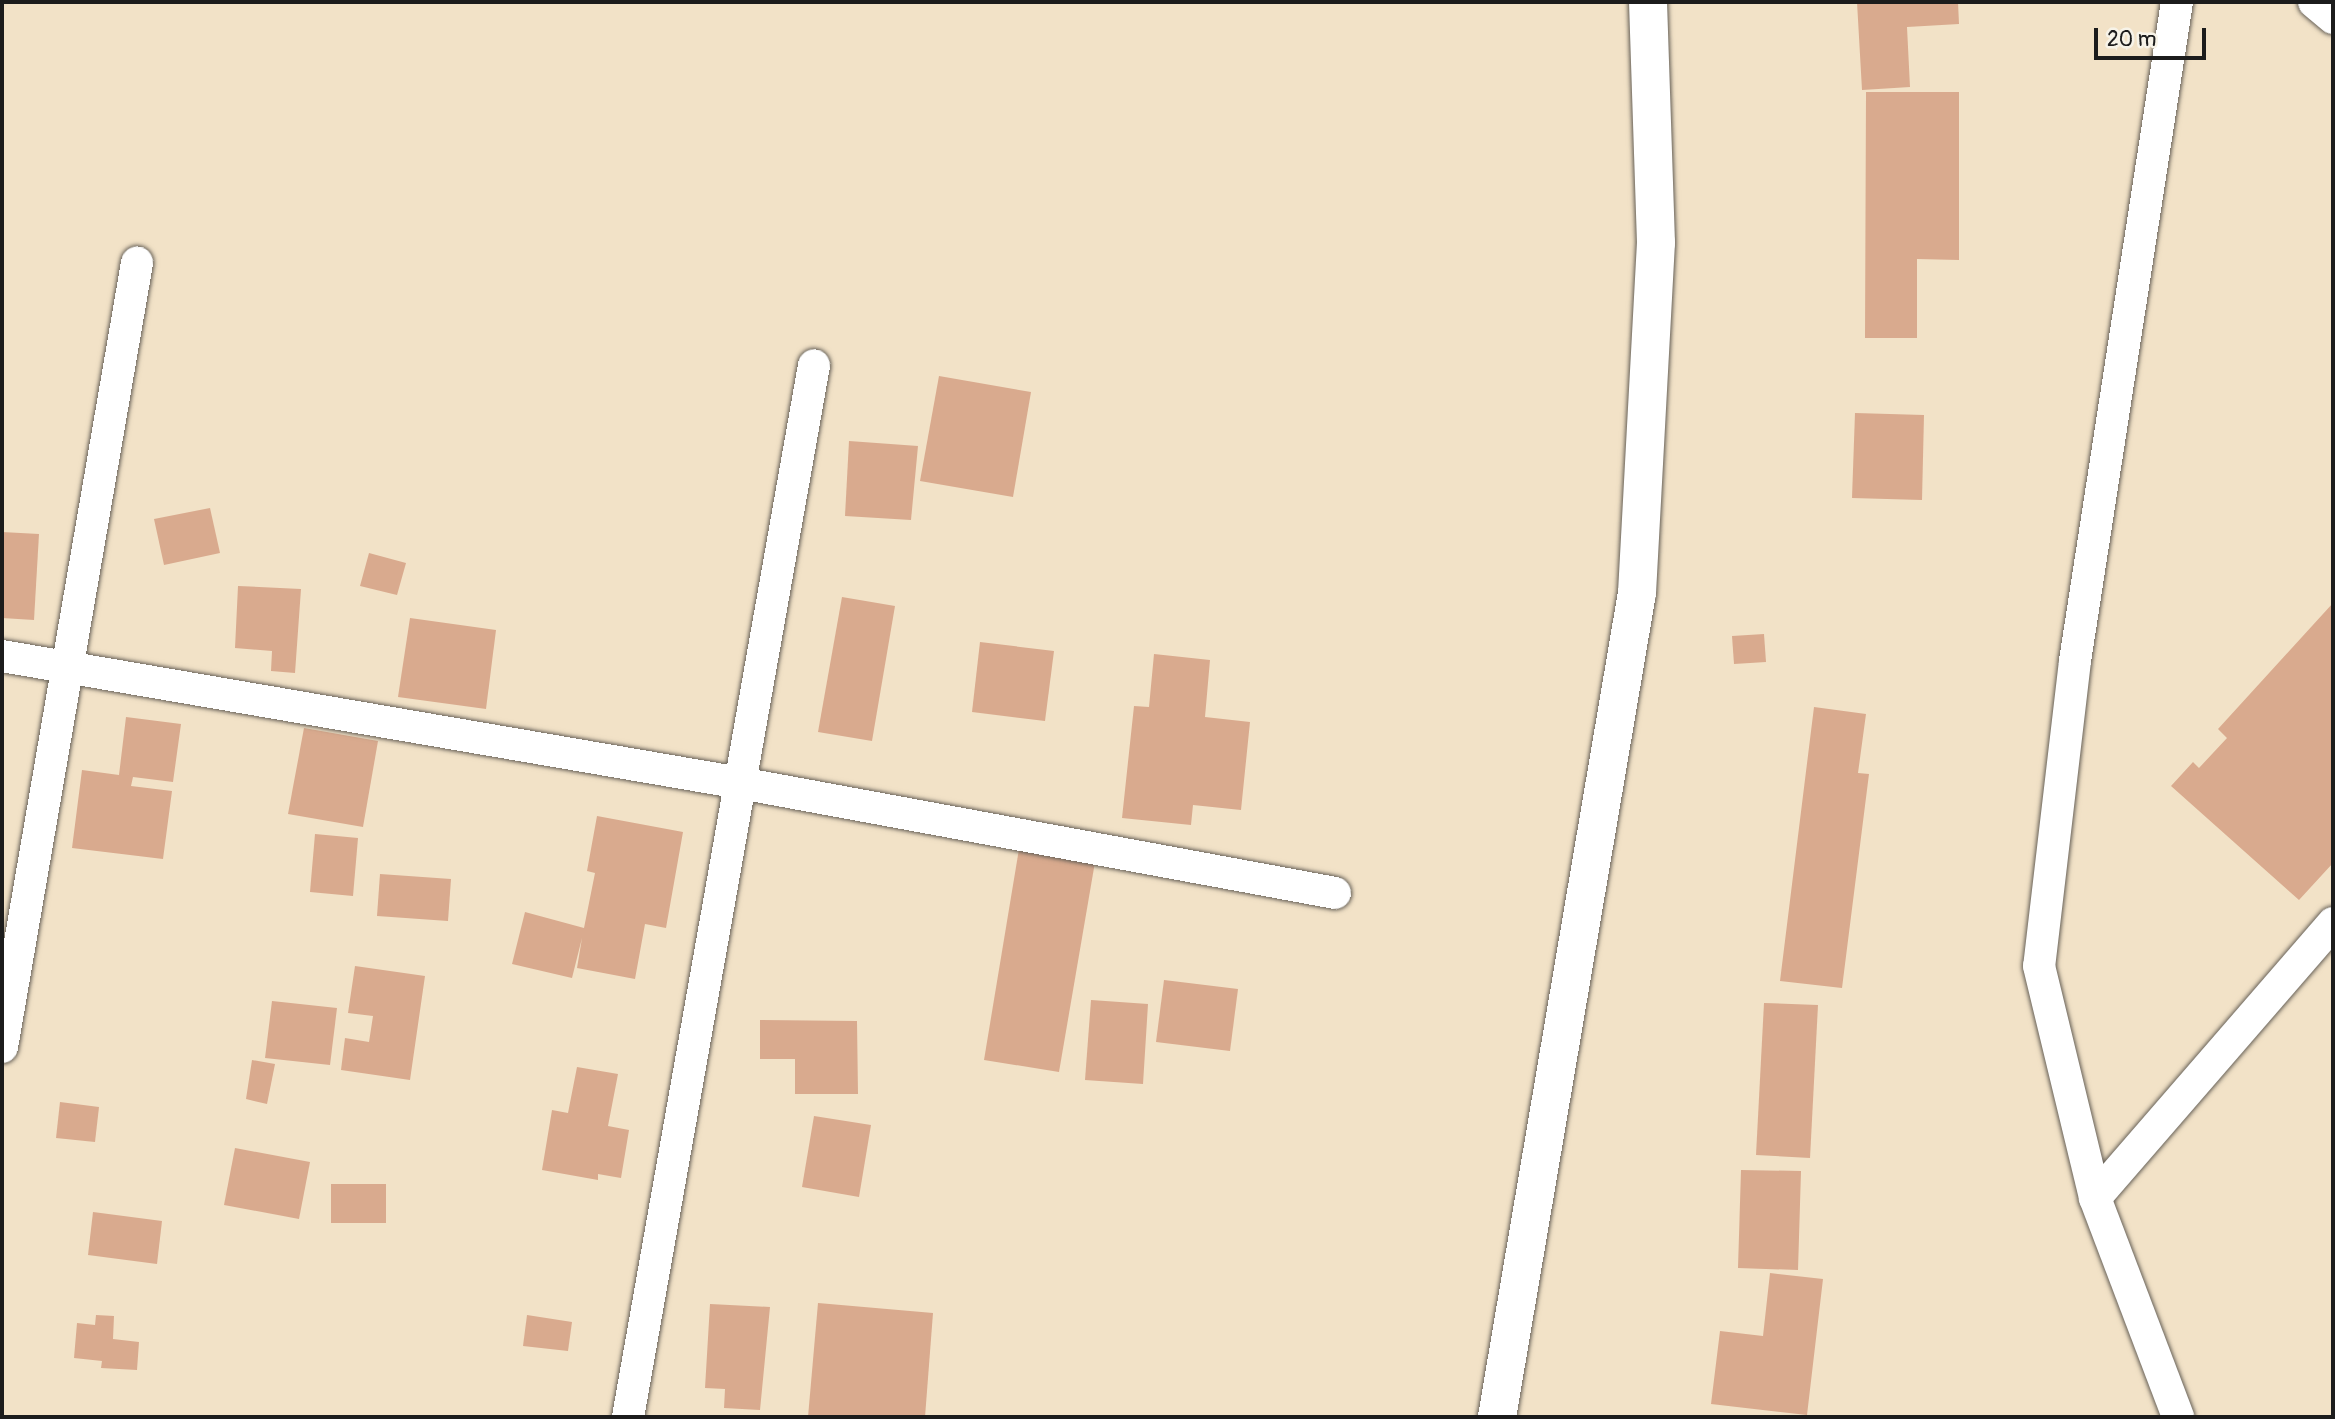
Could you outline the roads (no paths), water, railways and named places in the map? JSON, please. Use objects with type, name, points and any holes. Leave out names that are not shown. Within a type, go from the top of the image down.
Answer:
[{"type":"main road","points":[[1497,1417],[1637,593],[1656,243],[1648,2]]},
{"type":"street","points":[[2176,2],[2075,661],[2039,966],[2095,1198],[2178,1417]]},
{"type":"street","points":[[2314,2],[2333,18]]},
{"type":"street","points":[[2,1047],[137,264]]},
{"type":"street","points":[[628,1417],[814,365]]},
{"type":"street","points":[[2,656],[740,783],[1335,893]]},
{"type":"street","points":[[2095,1198],[2333,923]]}]
